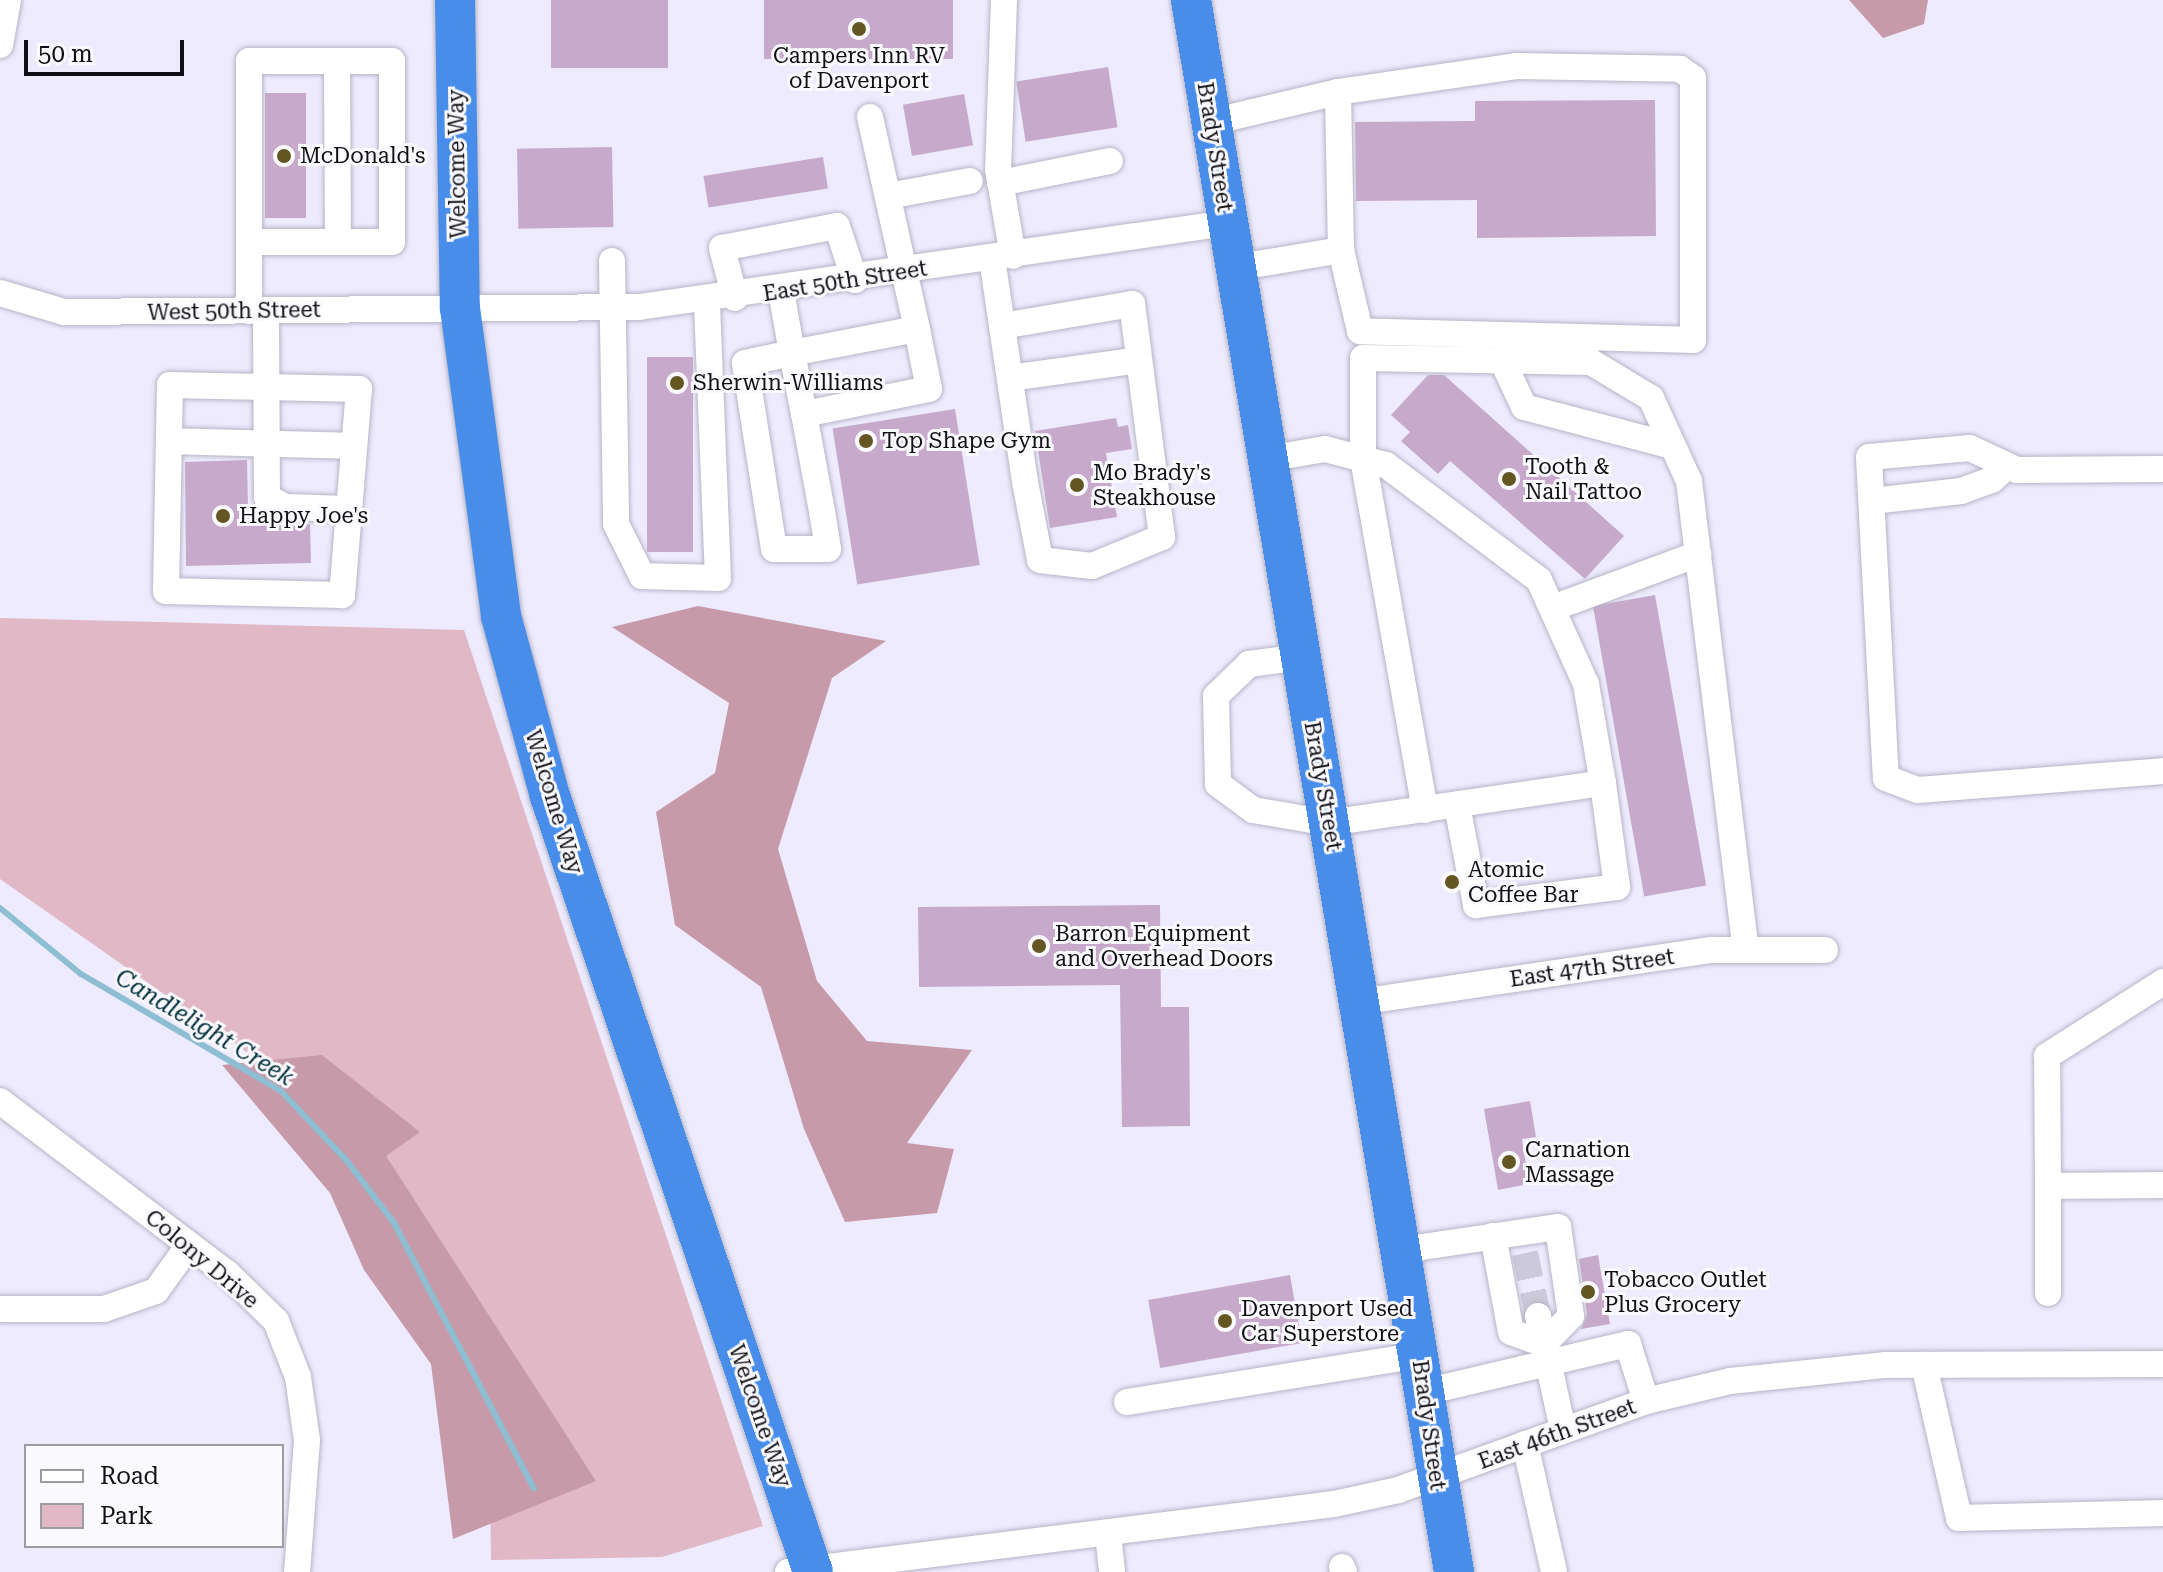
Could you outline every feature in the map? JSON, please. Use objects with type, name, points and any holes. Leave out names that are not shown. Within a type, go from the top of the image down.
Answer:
[{"type":"highway","name":"Welcome Way","points":[[455,0],[460,308],[501,616],[550,796],[804,1571]]},
{"type":"highway","name":"Brady Street","points":[[1191,0],[1423,1374],[1435,1478],[1454,1572]]},
{"type":"street","points":[[0,45],[8,0]]},
{"type":"street","points":[[1002,326],[1132,304],[1162,537],[1092,566],[1040,560],[1002,326],[1000,183],[1004,0]]},
{"type":"street","points":[[249,242],[392,242],[392,61],[249,61],[249,242],[266,386],[254,443],[267,497],[285,507],[349,509]]},
{"type":"street","points":[[337,61],[338,242]]},
{"type":"street","points":[[1211,122],[1338,92],[1516,66],[1680,69],[1693,78],[1693,340],[1360,331],[1341,250],[1338,92]]},
{"type":"street","points":[[804,414],[929,389],[870,117]]},
{"type":"street","points":[[1000,183],[1110,161]]},
{"type":"street","points":[[888,196],[970,181]]},
{"type":"street","name":"East 50th Street","points":[[460,308],[611,309],[707,302],[1227,223]]},
{"type":"street","points":[[735,298],[722,248],[837,226],[855,280]]},
{"type":"street","points":[[1234,268],[1341,250]]},
{"type":"street","points":[[612,261],[616,524],[642,576],[718,578],[707,302]]},
{"type":"street","points":[[781,291],[792,353],[804,414],[828,549],[774,549],[745,363],[792,353],[917,329]]},
{"type":"street","name":"West 50th Street","points":[[5,295],[64,312],[460,308]]},
{"type":"street","points":[[1425,810],[1363,459],[1363,358],[1591,362],[1651,398],[1689,481],[1746,950]]},
{"type":"street","points":[[1010,378],[1139,360]]},
{"type":"street","points":[[1502,360],[1524,407],[1673,446]]},
{"type":"street","points":[[170,385],[266,386],[359,389],[342,595],[166,591],[172,441],[170,385]]},
{"type":"street","points":[[172,441],[354,446]]},
{"type":"street","points":[[2163,469],[2006,467],[1970,448],[1869,457],[1886,778],[1918,790],[2163,771]]},
{"type":"street","points":[[1267,459],[1325,449],[1386,465],[1471,523],[1539,580],[1586,684],[1617,887],[1476,905],[1457,805]]},
{"type":"street","points":[[1872,501],[1961,491],[1992,480],[2006,467]]},
{"type":"street","points":[[1553,608],[1698,554]]},
{"type":"street","points":[[1301,657],[1249,664],[1216,696],[1218,784],[1253,810],[1329,823],[1603,783]]},
{"type":"street","name":"East 47th Street","points":[[1359,1002],[1746,950],[1825,950]]},
{"type":"street","points":[[2048,1293],[2047,1056],[2163,982]]},
{"type":"street","name":"Colony Drive","points":[[0,1101],[189,1245],[276,1321],[298,1377],[307,1440],[297,1572]]},
{"type":"street","points":[[2048,1186],[2163,1185]]},
{"type":"street","points":[[1402,1250],[1493,1236],[1523,1242],[1558,1227],[1571,1316],[1546,1354]]},
{"type":"street","points":[[1493,1236],[1511,1332],[1546,1354]]},
{"type":"street","points":[[0,1309],[117,1304],[156,1291],[189,1245]]},
{"type":"street","points":[[1538,1316],[1563,1430]]},
{"type":"street","points":[[1127,1402],[1423,1374],[1628,1344],[1646,1401]]},
{"type":"street","name":"East 46th Street","points":[[804,1571],[1334,1504],[1435,1478],[1646,1401],[1797,1371],[1924,1365],[2163,1364]]},
{"type":"street","points":[[1924,1365],[1959,1518],[2163,1513]]},
{"type":"street","points":[[1525,1444],[1554,1572]]},
{"type":"street","points":[[1108,1533],[1112,1572]]},
{"type":"green space","points":[[0,618],[464,630],[763,1526],[662,1557],[491,1560],[488,1338],[351,1125],[0,879]]},
{"type":"shaded area","points":[[1849,0],[1928,0],[1924,24],[1883,38]]},
{"type":"shaded area","points":[[698,606],[886,641],[832,678],[778,849],[817,981],[867,1041],[972,1050],[907,1143],[954,1149],[937,1213],[845,1222],[804,1129],[761,987],[675,925],[656,812],[715,773],[729,703],[612,627]]},
{"type":"shaded area","points":[[322,1055],[420,1132],[386,1156],[596,1481],[453,1539],[431,1364],[364,1270],[330,1193],[222,1065]]},
{"type":"building","points":[[551,0],[668,0],[668,68],[551,68]]},
{"type":"building","name":"Campers Inn RV of Davenport","points":[[764,0],[953,0],[953,59],[764,59]]},
{"type":"building","points":[[1108,67],[1118,127],[1026,142],[1016,82]]},
{"type":"building","name":"McDonald's","points":[[265,93],[306,93],[306,218],[265,218]]},
{"type":"building","points":[[964,94],[973,145],[912,156],[903,105]]},
{"type":"building","points":[[1655,100],[1656,236],[1477,238],[1477,200],[1356,201],[1355,122],[1475,121],[1475,101]]},
{"type":"building","points":[[612,147],[613,227],[518,229],[517,149]]},
{"type":"building","points":[[823,157],[828,189],[708,208],[703,176]]},
{"type":"building","points":[[647,357],[693,357],[693,552],[647,552]]},
{"type":"building","points":[[1428,375],[1444,375],[1624,536],[1585,579],[1450,461],[1438,474],[1401,441],[1410,432],[1391,415]]},
{"type":"building","points":[[955,409],[980,565],[857,584],[833,428]]},
{"type":"building","name":"Mo Brady's Steakhouse","points":[[1116,418],[1118,427],[1128,425],[1132,449],[1106,453],[1117,517],[1050,528],[1035,431]]},
{"type":"building","name":"Happy Joe's","points":[[247,460],[248,508],[261,512],[261,525],[310,524],[311,563],[186,566],[185,462]]},
{"type":"building","points":[[1655,595],[1706,886],[1644,896],[1593,606]]},
{"type":"building","name":"Barron Equipment and Overhead Doors","points":[[1160,905],[1161,1007],[1189,1007],[1190,1126],[1122,1127],[1120,985],[919,987],[918,907]]},
{"type":"building","name":"Carnation Massage","points":[[1530,1101],[1536,1137],[1522,1139],[1529,1184],[1498,1190],[1484,1109]]},
{"type":"building","name":"Tobacco Outlet Plus Grocery","points":[[1598,1255],[1610,1324],[1581,1329],[1587,1314],[1579,1259]]},
{"type":"building","name":"Davenport Used Car Superstore","points":[[1290,1275],[1302,1343],[1160,1368],[1148,1300]]},
{"type":"waterway","name":"Candlelight Creek","points":[[0,908],[81,974],[281,1091],[347,1161],[394,1223],[534,1488]]},
{"type":"tunnel","points":[[1525,1253],[1538,1316]]},
{"type":"place","name":"Campers Inn RV of Davenport","points":[[859,29]]},
{"type":"place","name":"McDonald's","points":[[284,156]]},
{"type":"place","name":"Sherwin-Williams","points":[[677,383]]},
{"type":"place","name":"Top Shape Gym","points":[[866,441]]},
{"type":"place","name":"Tooth & Nail Tattoo","points":[[1509,479]]},
{"type":"place","name":"Mo Brady's Steakhouse","points":[[1077,485]]},
{"type":"place","name":"Happy Joe's","points":[[223,516]]},
{"type":"place","name":"Atomic Coffee Bar","points":[[1452,882]]},
{"type":"place","name":"Barron Equipment and Overhead Doors","points":[[1039,946]]},
{"type":"place","name":"Carnation Massage","points":[[1509,1162]]},
{"type":"place","name":"Tobacco Outlet Plus Grocery","points":[[1588,1292]]},
{"type":"place","name":"Davenport Used Car Superstore","points":[[1225,1321]]}]
